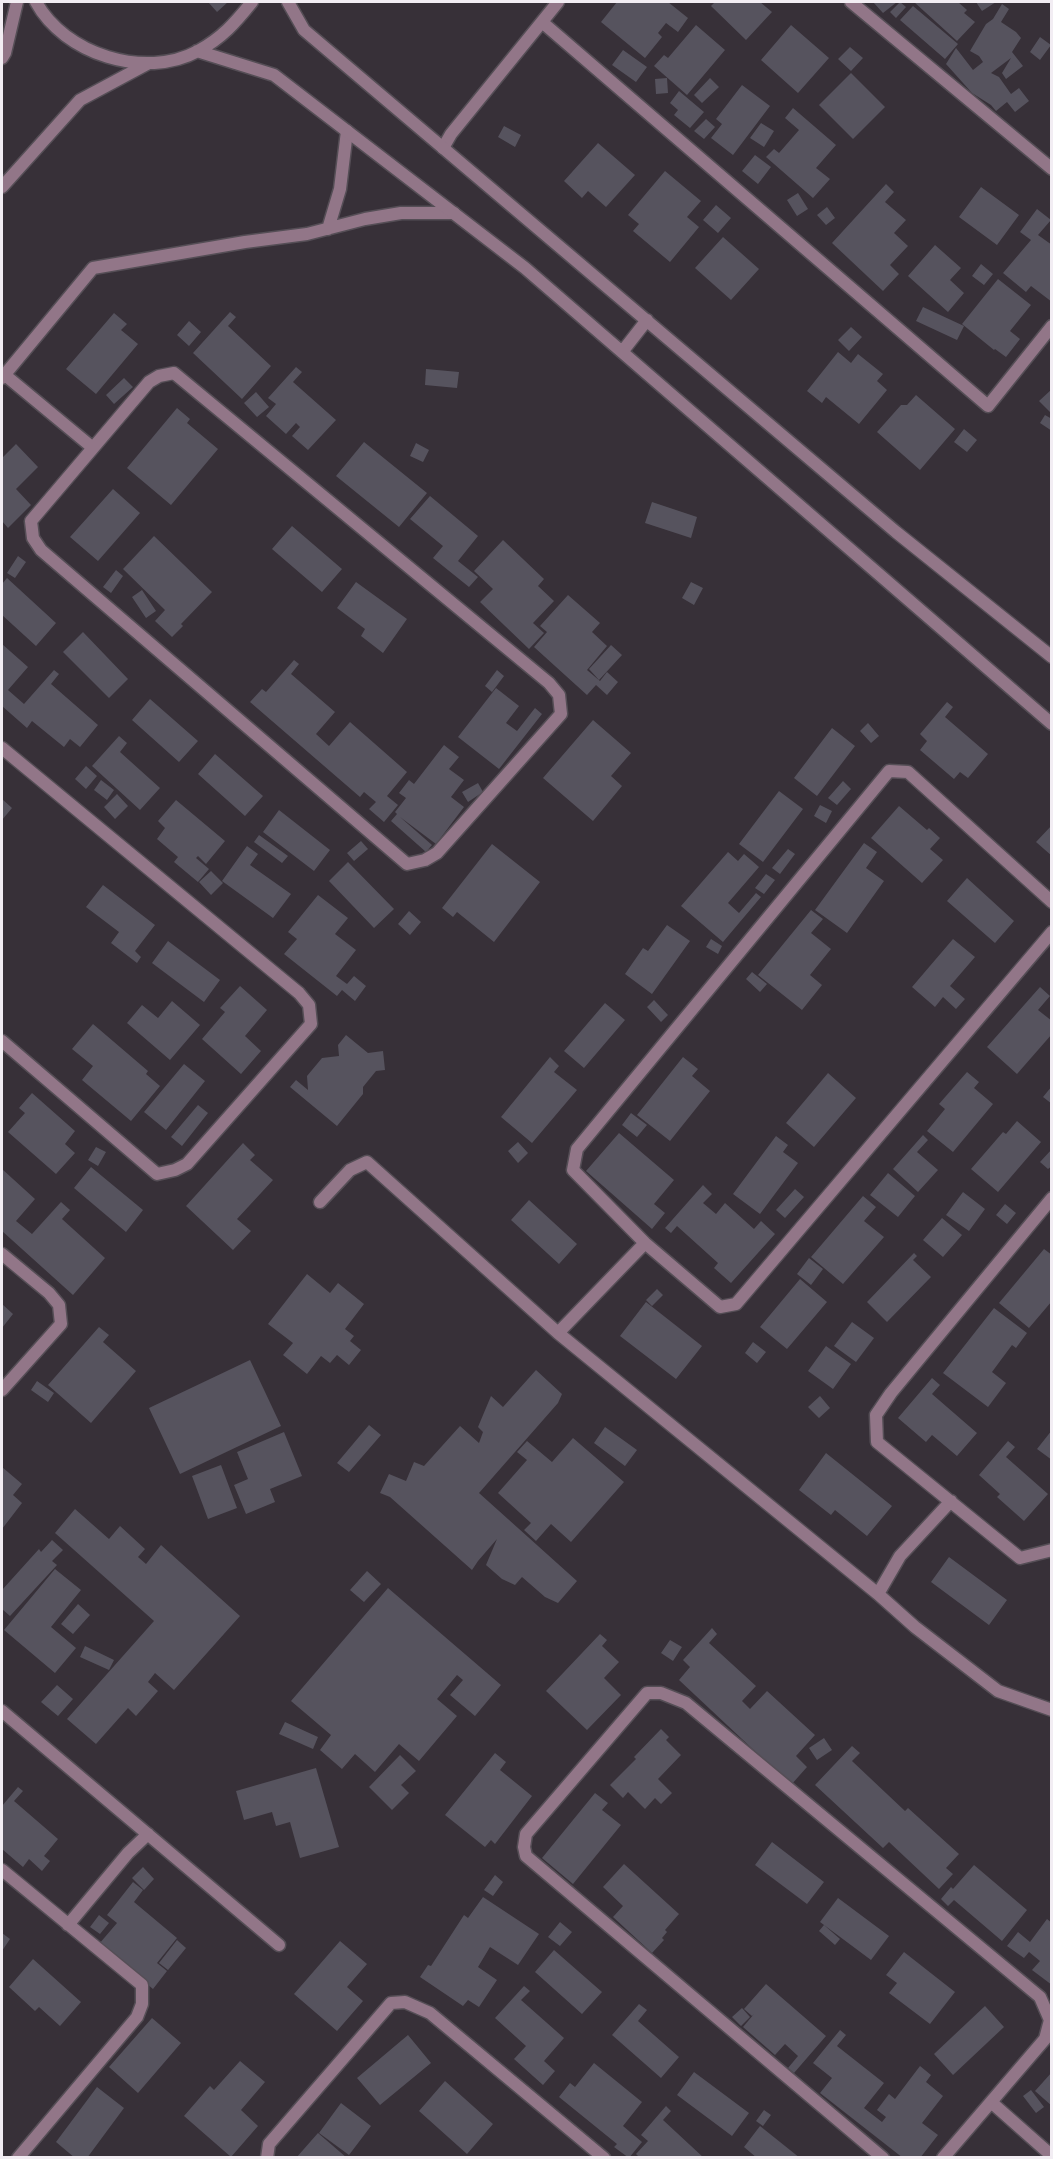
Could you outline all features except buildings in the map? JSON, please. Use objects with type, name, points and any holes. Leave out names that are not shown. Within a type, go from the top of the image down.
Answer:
[{"type":"street","points":[[2,58],[17,2]]},
{"type":"street","points":[[36,2],[42,12],[71,40],[108,58],[148,63],[182,57],[197,51],[231,28],[252,2]]},
{"type":"street","points":[[288,2],[304,30],[896,532],[1052,657]]},
{"type":"street","points":[[443,148],[451,134],[558,2]]},
{"type":"street","points":[[852,2],[1052,169]]},
{"type":"street","points":[[542,22],[988,406],[1052,326]]},
{"type":"street","points":[[197,51],[274,75],[525,268],[1052,724]]},
{"type":"street","points":[[2,187],[80,100],[148,63]]},
{"type":"street","points":[[328,229],[340,189],[347,131]]},
{"type":"street","points":[[93,448],[3,376],[93,268],[245,242],[307,234],[401,213],[454,213]]},
{"type":"street","points":[[622,352],[647,320]]},
{"type":"street","points":[[174,374],[549,683],[559,695],[561,714],[437,853],[425,860],[407,864],[41,550],[33,538],[31,521],[93,448],[149,382],[159,376],[174,374]]},
{"type":"street","points":[[2,748],[299,993],[309,1005],[311,1024],[187,1164],[164,1174],[157,1174],[2,1041]]},
{"type":"street","points":[[1052,902],[908,772],[889,771],[577,1149],[573,1170],[645,1243],[720,1307],[736,1304],[1052,932]]},
{"type":"street","points":[[320,1202],[350,1170],[367,1162],[558,1333],[878,1594],[915,1627],[998,1691],[1052,1710]]},
{"type":"street","points":[[1052,1198],[891,1393],[876,1415],[877,1442],[1020,1558],[1052,1550]]},
{"type":"street","points":[[558,1333],[645,1243]]},
{"type":"street","points":[[2,1254],[49,1293],[59,1305],[61,1324],[2,1390]]},
{"type":"street","points":[[878,1594],[900,1556],[951,1501]]},
{"type":"street","points":[[883,2157],[526,1856],[524,1847],[526,1834],[647,1693],[662,1693],[686,1704],[1040,1997],[1050,2020],[1045,2039],[943,2157]]},
{"type":"street","points":[[2,1710],[279,1945]]},
{"type":"street","points":[[68,1925],[128,1853],[148,1834]]},
{"type":"street","points":[[2,1870],[142,1985],[142,2004],[138,2017],[18,2157]]},
{"type":"street","points":[[267,2157],[269,2144],[391,2003],[405,2002],[430,2013],[604,2157]]},
{"type":"street","points":[[991,2102],[1052,2156]]}]
